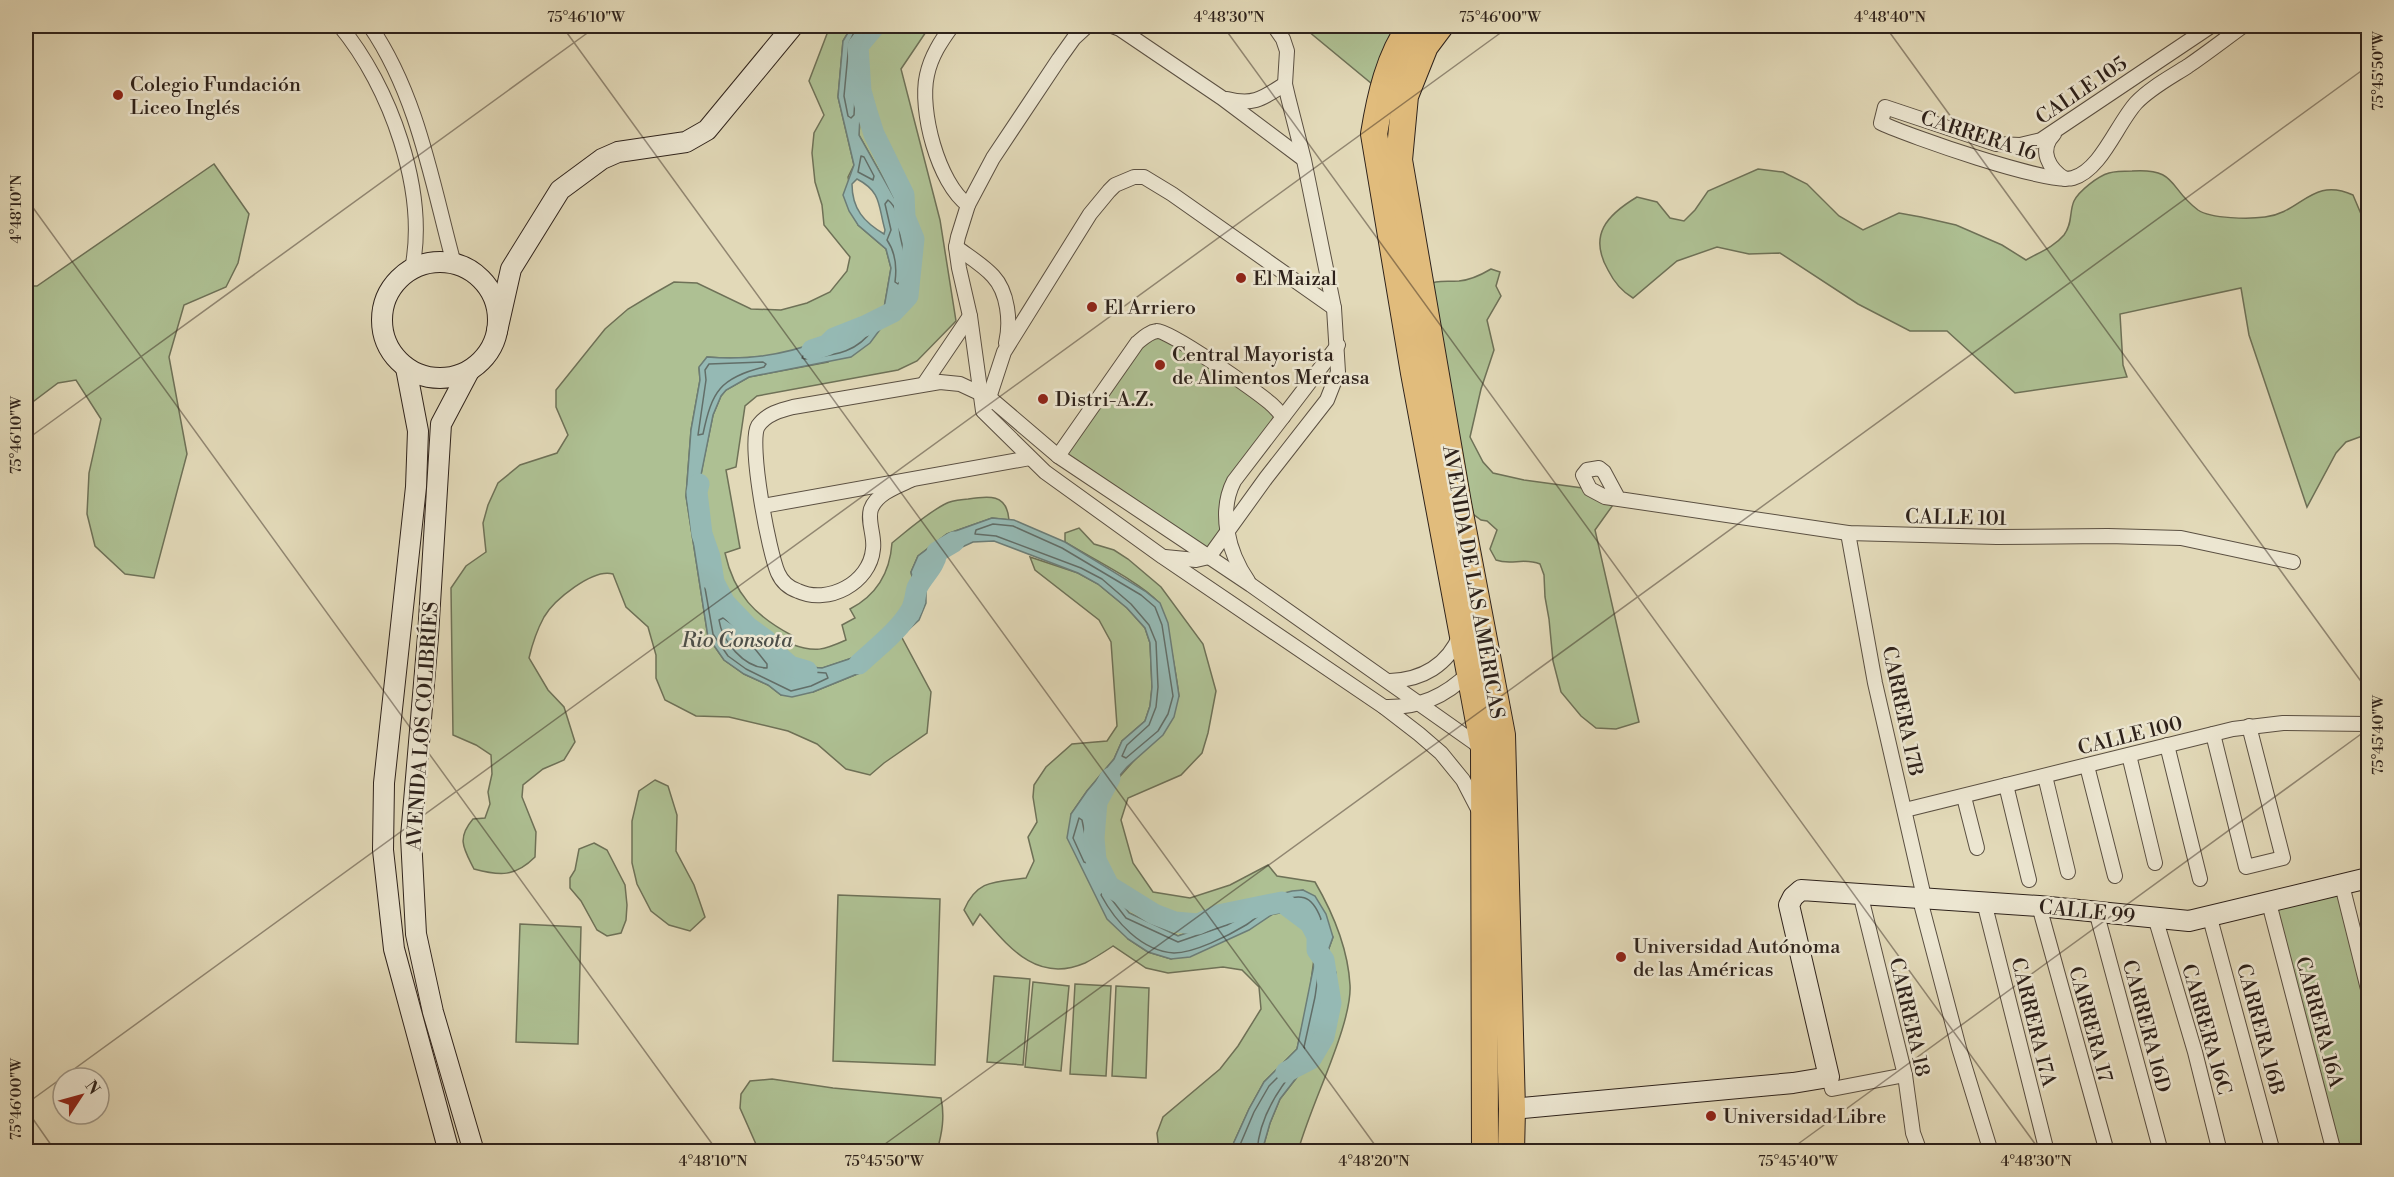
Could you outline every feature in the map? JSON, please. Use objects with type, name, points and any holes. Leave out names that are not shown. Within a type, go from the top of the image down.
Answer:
[{"type":"highway","name":"AVENIDA DE LAS AMÉRICAS","points":[[1411,26],[1394,56],[1380,100],[1374,134],[1414,373],[1472,633],[1498,715],[1504,765],[1511,1152]]},
{"type":"highway","name":"AVENIDA DE LAS AMÉRICAS","points":[[1440,26],[1425,46],[1405,96],[1399,160],[1472,633]]},
{"type":"highway","points":[[1470,672],[1481,649],[1472,633]]},
{"type":"highway","name":"AVENIDA DE LAS AMÉRICAS","points":[[1470,672],[1484,749],[1485,1152]]},
{"type":"highway","points":[[1484,749],[1504,765]]},
{"type":"main road","points":[[497,332],[497,312],[491,293],[479,278],[453,264],[432,263],[412,269],[398,279],[388,293],[383,309],[382,325],[386,342],[394,356],[406,368],[421,375],[437,378],[454,377],[469,371],[482,361],[491,347],[497,332],[512,269],[560,190],[602,159],[618,152],[686,142],[707,130],[793,26]]},
{"type":"main road","points":[[479,278],[512,269]]},
{"type":"main road","name":"AVENIDA LOS COLIBRÍES","points":[[406,368],[418,431],[416,487],[384,783],[383,850],[394,949],[449,1152]]},
{"type":"main road","name":"AVENIDA LOS COLIBRÍES","points":[[469,371],[441,424],[428,636],[411,837],[416,934],[433,1012],[474,1152]]},
{"type":"main road","name":"CALLE 99","points":[[1831,1083],[1789,905],[1793,897],[1801,890],[2039,906],[2189,921],[2210,918],[2368,878]]},
{"type":"main road","points":[[1512,1109],[1794,1083],[1831,1083]]},
{"type":"street","points":[[340,26],[370,69],[384,95],[400,138],[411,184],[416,249],[412,269]]},
{"type":"street","points":[[370,26],[399,79],[423,140],[453,264]]},
{"type":"street","points":[[952,26],[929,66],[924,101],[928,124],[944,174],[954,192],[968,204]]},
{"type":"street","points":[[985,395],[956,247],[968,204],[993,158],[1059,59],[1078,33],[1087,26]]},
{"type":"street","points":[[1112,26],[1120,29],[1222,98],[1304,160]]},
{"type":"street","points":[[1163,557],[1196,560],[1209,556],[1327,400],[1338,372],[1334,308],[1304,160],[1285,84],[1287,51],[1283,39],[1274,26]]},
{"type":"street","name":"CALLE 105","points":[[2031,144],[2057,130],[2211,26]]},
{"type":"street","name":"CALLE 105","points":[[2065,179],[2088,170],[2143,96],[2243,26]]},
{"type":"street","points":[[2195,37],[2206,54]]},
{"type":"street","points":[[1222,98],[1243,103],[1257,101],[1285,84]]},
{"type":"street","name":"CARRERA 16","points":[[2031,144],[2010,146],[1996,144],[1885,107],[1881,123],[1978,157],[2044,177],[2065,179]]},
{"type":"street","points":[[2057,130],[2050,138],[2046,154],[2053,170],[2065,179]]},
{"type":"street","points":[[1334,308],[1172,194],[1144,177],[1134,177],[1115,185],[1090,214],[1004,352],[985,395],[983,411],[1030,458],[1066,486],[1163,557],[1384,707],[1419,734],[1448,761],[1463,780],[1485,824]]},
{"type":"street","points":[[956,247],[992,274],[998,282],[1008,314],[1008,336],[1004,352]]},
{"type":"street","points":[[924,384],[970,316]]},
{"type":"street","points":[[1066,486],[1058,456],[1137,343],[1146,335],[1156,331],[1168,333],[1208,360],[1270,403],[1282,417]]},
{"type":"street","points":[[1251,585],[1236,560],[1228,530],[1226,516],[1228,493],[1234,481],[1338,345]]},
{"type":"street","points":[[911,480],[883,495],[870,510],[874,547],[872,559],[864,571],[846,588],[834,594],[810,596],[796,591],[779,576],[772,556],[757,468],[755,437],[757,428],[770,415],[793,407],[924,384],[940,382],[960,384],[985,395],[1058,456],[1209,556],[1484,749]]},
{"type":"street","points":[[763,506],[1030,458]]},
{"type":"street","name":"CALLE 101","points":[[1618,498],[1848,533],[2041,538],[2108,536],[2181,538],[2293,562]]},
{"type":"street","points":[[1209,556],[1226,516]]},
{"type":"street","name":"CARRERA 17B","points":[[1848,533],[1875,683],[1905,810],[1921,897],[1959,1048],[1991,1152]]},
{"type":"street","points":[[1263,625],[1278,604]]},
{"type":"street","points":[[1390,681],[1406,681],[1435,669],[1456,645],[1472,633]]},
{"type":"street","points":[[1333,673],[1348,652]]},
{"type":"street","points":[[1384,707],[1421,704],[1440,697],[1470,672]]},
{"type":"street","name":"CALLE 100","points":[[1905,810],[2249,726],[2283,723],[2368,724]]},
{"type":"street","points":[[2213,734],[2246,867],[2283,858],[2249,726]]},
{"type":"street","points":[[2167,745],[2200,879]]},
{"type":"street","points":[[2128,755],[2156,863]]},
{"type":"street","points":[[2087,766],[2115,876]]},
{"type":"street","points":[[2045,776],[2068,872]]},
{"type":"street","points":[[2006,785],[2029,880]]},
{"type":"street","points":[[1965,797],[1977,848]]},
{"type":"street","points":[[2343,885],[2363,943],[2368,989]]},
{"type":"street","name":"CARRERA 18","points":[[1860,893],[1905,1076],[1913,1133],[1920,1152]]},
{"type":"street","name":"CARRERA 17A","points":[[1984,902],[2047,1152]]},
{"type":"street","name":"CARRERA 16A","points":[[2269,903],[2334,1152]]},
{"type":"street","name":"CARRERA 17","points":[[2039,906],[2107,1152]]},
{"type":"street","name":"CARRERA 16D","points":[[2096,911],[2161,1152]]},
{"type":"street","name":"CARRERA 16C","points":[[2155,917],[2195,1052],[2220,1152]]},
{"type":"street","name":"CARRERA 16B","points":[[2210,918],[2272,1152]]},
{"type":"street","points":[[1831,1083],[1905,1076]]},
{"type":"green space","points":[[830,26],[852,26],[843,41],[838,97],[854,165],[848,177],[858,225],[886,249],[891,268],[884,309],[832,339],[797,350],[761,357],[707,357],[699,368],[700,380],[691,430],[686,496],[708,637],[724,660],[781,695],[813,692],[862,672],[901,636],[931,692],[927,733],[870,775],[846,769],[817,744],[788,731],[729,717],[696,716],[665,700],[656,678],[656,655],[648,627],[626,607],[613,574],[605,573],[595,576],[565,594],[549,610],[539,627],[529,658],[548,690],[564,707],[575,742],[564,760],[543,769],[523,785],[522,797],[536,832],[535,857],[521,868],[507,873],[499,874],[474,869],[465,850],[463,838],[473,819],[485,818],[490,804],[488,792],[492,774],[491,755],[476,745],[453,735],[451,588],[466,566],[486,552],[483,523],[498,483],[520,465],[557,453],[568,435],[556,407],[556,390],[605,329],[628,309],[674,282],[697,283],[751,309],[781,310],[807,303],[830,292],[847,271],[850,257],[824,225],[822,205],[815,182],[812,153],[814,133],[824,115],[809,81]]},
{"type":"green space","points":[[875,26],[930,26],[901,69],[940,220],[956,321],[917,361],[898,370],[757,396],[745,406],[736,467],[726,470],[740,548],[725,553],[729,568],[740,592],[748,602],[757,612],[793,636],[791,644],[807,649],[819,649],[846,640],[842,625],[855,618],[850,609],[868,597],[880,582],[888,564],[892,543],[931,512],[953,501],[989,497],[1005,505],[1009,520],[992,518],[947,534],[918,556],[911,572],[917,598],[911,612],[876,650],[823,668],[790,666],[774,652],[749,620],[725,603],[713,576],[699,515],[699,485],[713,415],[726,390],[749,377],[828,362],[902,293],[907,282],[911,255],[905,217],[859,135],[864,46]]},
{"type":"green space","points":[[1302,26],[1411,26],[1383,93]]},
{"type":"green space","points":[[214,164],[249,214],[238,263],[226,287],[184,305],[169,357],[187,454],[154,578],[125,574],[95,546],[87,514],[89,473],[101,419],[76,380],[58,383],[26,407],[26,286],[37,286]]},
{"type":"green space","points":[[1758,169],[1783,172],[1807,184],[1839,216],[1863,230],[1899,213],[1921,217],[1956,225],[2002,245],[2026,260],[2051,246],[2064,235],[2069,226],[2076,197],[2094,181],[2112,172],[2158,173],[2171,181],[2188,202],[2198,210],[2231,218],[2258,218],[2277,214],[2307,197],[2327,190],[2339,190],[2353,195],[2361,214],[2364,236],[2368,242],[2368,434],[2346,442],[2336,453],[2307,507],[2249,335],[2241,288],[2120,314],[2123,365],[2127,377],[2015,393],[1947,331],[1910,331],[1858,304],[1780,253],[1749,254],[1717,247],[1677,261],[1633,298],[1618,286],[1602,258],[1600,246],[1600,236],[1604,227],[1617,211],[1637,197],[1657,202],[1670,218],[1684,221],[1708,191]]},
{"type":"green space","points":[[1491,269],[1500,272],[1496,286],[1501,296],[1487,320],[1494,350],[1481,389],[1470,437],[1483,462],[1493,473],[1524,480],[1590,489],[1618,498],[1595,530],[1639,722],[1616,729],[1596,728],[1581,716],[1561,692],[1553,661],[1544,575],[1540,564],[1528,561],[1502,562],[1496,560],[1490,549],[1497,530],[1458,503],[1422,288],[1436,282],[1467,280]]},
{"type":"green space","points":[[1156,331],[1283,417],[1234,481],[1220,534],[1209,557],[1058,456],[1114,374]]},
{"type":"green space","points":[[1079,528],[1094,544],[1114,550],[1161,587],[1203,644],[1216,691],[1202,753],[1181,775],[1128,798],[1121,820],[1133,863],[1153,892],[1190,898],[1230,885],[1268,865],[1277,876],[1315,882],[1338,932],[1349,972],[1349,1002],[1337,1046],[1298,1151],[1262,1151],[1280,1099],[1311,1059],[1326,1026],[1335,988],[1336,973],[1328,951],[1333,937],[1303,890],[1265,898],[1224,920],[1178,936],[1129,913],[1109,886],[1096,860],[1088,819],[1097,802],[1139,755],[1179,696],[1168,631],[1158,602],[1128,579],[1065,542],[1065,533]]},
{"type":"green space","points":[[1030,557],[1078,573],[1098,584],[1127,608],[1145,628],[1150,643],[1152,687],[1150,706],[1145,721],[1122,741],[1114,759],[1071,814],[1128,939],[1148,952],[1171,959],[1273,914],[1287,912],[1300,915],[1310,923],[1317,936],[1309,996],[1297,1049],[1264,1082],[1230,1151],[1159,1151],[1157,1133],[1163,1117],[1220,1069],[1238,1046],[1261,1009],[1259,987],[1242,970],[1223,967],[1168,973],[1146,968],[1113,946],[1085,963],[1068,968],[1052,969],[1038,965],[1013,949],[980,914],[973,925],[964,910],[969,900],[981,887],[1026,878],[1034,861],[1028,837],[1037,822],[1033,797],[1034,785],[1046,767],[1072,744],[1107,741],[1117,726],[1111,642],[1099,620],[1035,570]]},
{"type":"green space","points":[[655,780],[668,786],[677,815],[676,851],[694,885],[705,917],[690,931],[669,925],[651,911],[637,884],[632,863],[632,821],[639,791]]},
{"type":"green space","points":[[594,843],[607,850],[625,885],[626,920],[621,933],[607,936],[597,930],[581,901],[570,888],[570,878],[575,870],[579,849]]},
{"type":"green space","points":[[2342,885],[2368,989],[2368,1148],[2355,1151],[2334,1151],[2269,903]]},
{"type":"green space","points":[[838,895],[940,899],[935,1065],[833,1061]]},
{"type":"green space","points":[[520,924],[581,927],[578,1044],[516,1042]]},
{"type":"green space","points":[[994,976],[1030,979],[1023,1065],[987,1062]]},
{"type":"green space","points":[[1033,982],[1069,986],[1061,1071],[1025,1067]]},
{"type":"green space","points":[[1075,984],[1111,986],[1106,1076],[1070,1074]]},
{"type":"green space","points":[[1116,986],[1149,988],[1146,1078],[1112,1076]]},
{"type":"green space","points":[[772,1079],[833,1088],[941,1098],[943,1112],[937,1151],[759,1151],[740,1108],[741,1094],[750,1081]]},
{"type":"water","name":"Rio Consota","points":[[852,26],[875,26],[864,46],[859,135],[905,217],[912,261],[909,279],[893,312],[870,343],[851,357],[749,377],[726,390],[721,396],[713,415],[699,485],[699,515],[713,576],[725,603],[749,620],[774,652],[789,666],[822,668],[876,650],[911,612],[917,598],[911,572],[918,556],[947,534],[992,518],[1014,520],[1065,542],[1145,591],[1160,603],[1168,623],[1179,696],[1174,717],[1163,735],[1127,767],[1097,802],[1088,819],[1096,860],[1109,886],[1129,913],[1178,936],[1224,920],[1265,898],[1292,891],[1303,890],[1315,896],[1326,914],[1333,937],[1328,951],[1336,973],[1326,1026],[1311,1059],[1280,1099],[1262,1151],[1230,1151],[1264,1082],[1297,1049],[1317,950],[1317,936],[1310,923],[1300,915],[1287,912],[1273,914],[1249,930],[1190,957],[1171,959],[1148,952],[1128,939],[1107,919],[1067,838],[1071,814],[1114,759],[1122,741],[1145,721],[1150,706],[1152,687],[1150,643],[1145,628],[1127,608],[1098,584],[1078,573],[994,541],[973,542],[936,559],[929,572],[926,603],[919,620],[862,672],[813,692],[792,697],[781,695],[724,660],[708,637],[686,496],[691,430],[700,380],[699,367],[707,357],[754,357],[800,348],[843,331],[884,308],[891,268],[886,249],[858,225],[843,195],[854,165],[838,97],[843,41]],"holes":[[[857,179],[865,184],[878,200],[884,234],[865,219],[854,201],[852,184]]]},
{"type":"waterway","points":[[812,350],[827,345],[834,338],[893,312],[908,296],[914,239],[905,217],[904,195],[874,134],[861,91],[858,46],[875,26]]},
{"type":"waterway","points":[[699,484],[697,492],[702,534],[710,557],[714,582],[725,603],[748,627],[766,640],[774,652],[790,666],[807,671]]},
{"type":"waterway","points":[[859,664],[906,618],[913,605],[917,588],[934,562],[937,552],[954,542]]},
{"type":"waterway","points":[[1110,778],[1097,802],[1094,838],[1096,860],[1109,886],[1154,914],[1175,922],[1198,924],[1218,915],[1282,902],[1310,923],[1317,936],[1317,950],[1324,960],[1331,1003],[1324,1037],[1311,1059],[1286,1072]]},
{"type":"place","name":"Colegio Fundación Liceo Inglés","points":[[118,95]]},
{"type":"place","name":"El Maizal","points":[[1241,278]]},
{"type":"place","name":"El Arriero","points":[[1092,307]]},
{"type":"place","name":"Central Mayorista de Alimentos Mercasa","points":[[1160,365]]},
{"type":"place","name":"Distri-A.Z.","points":[[1043,399]]},
{"type":"place","name":"Universidad Autónoma de las Américas","points":[[1621,957]]},
{"type":"place","name":"Universidad Libre","points":[[1711,1116]]}]
